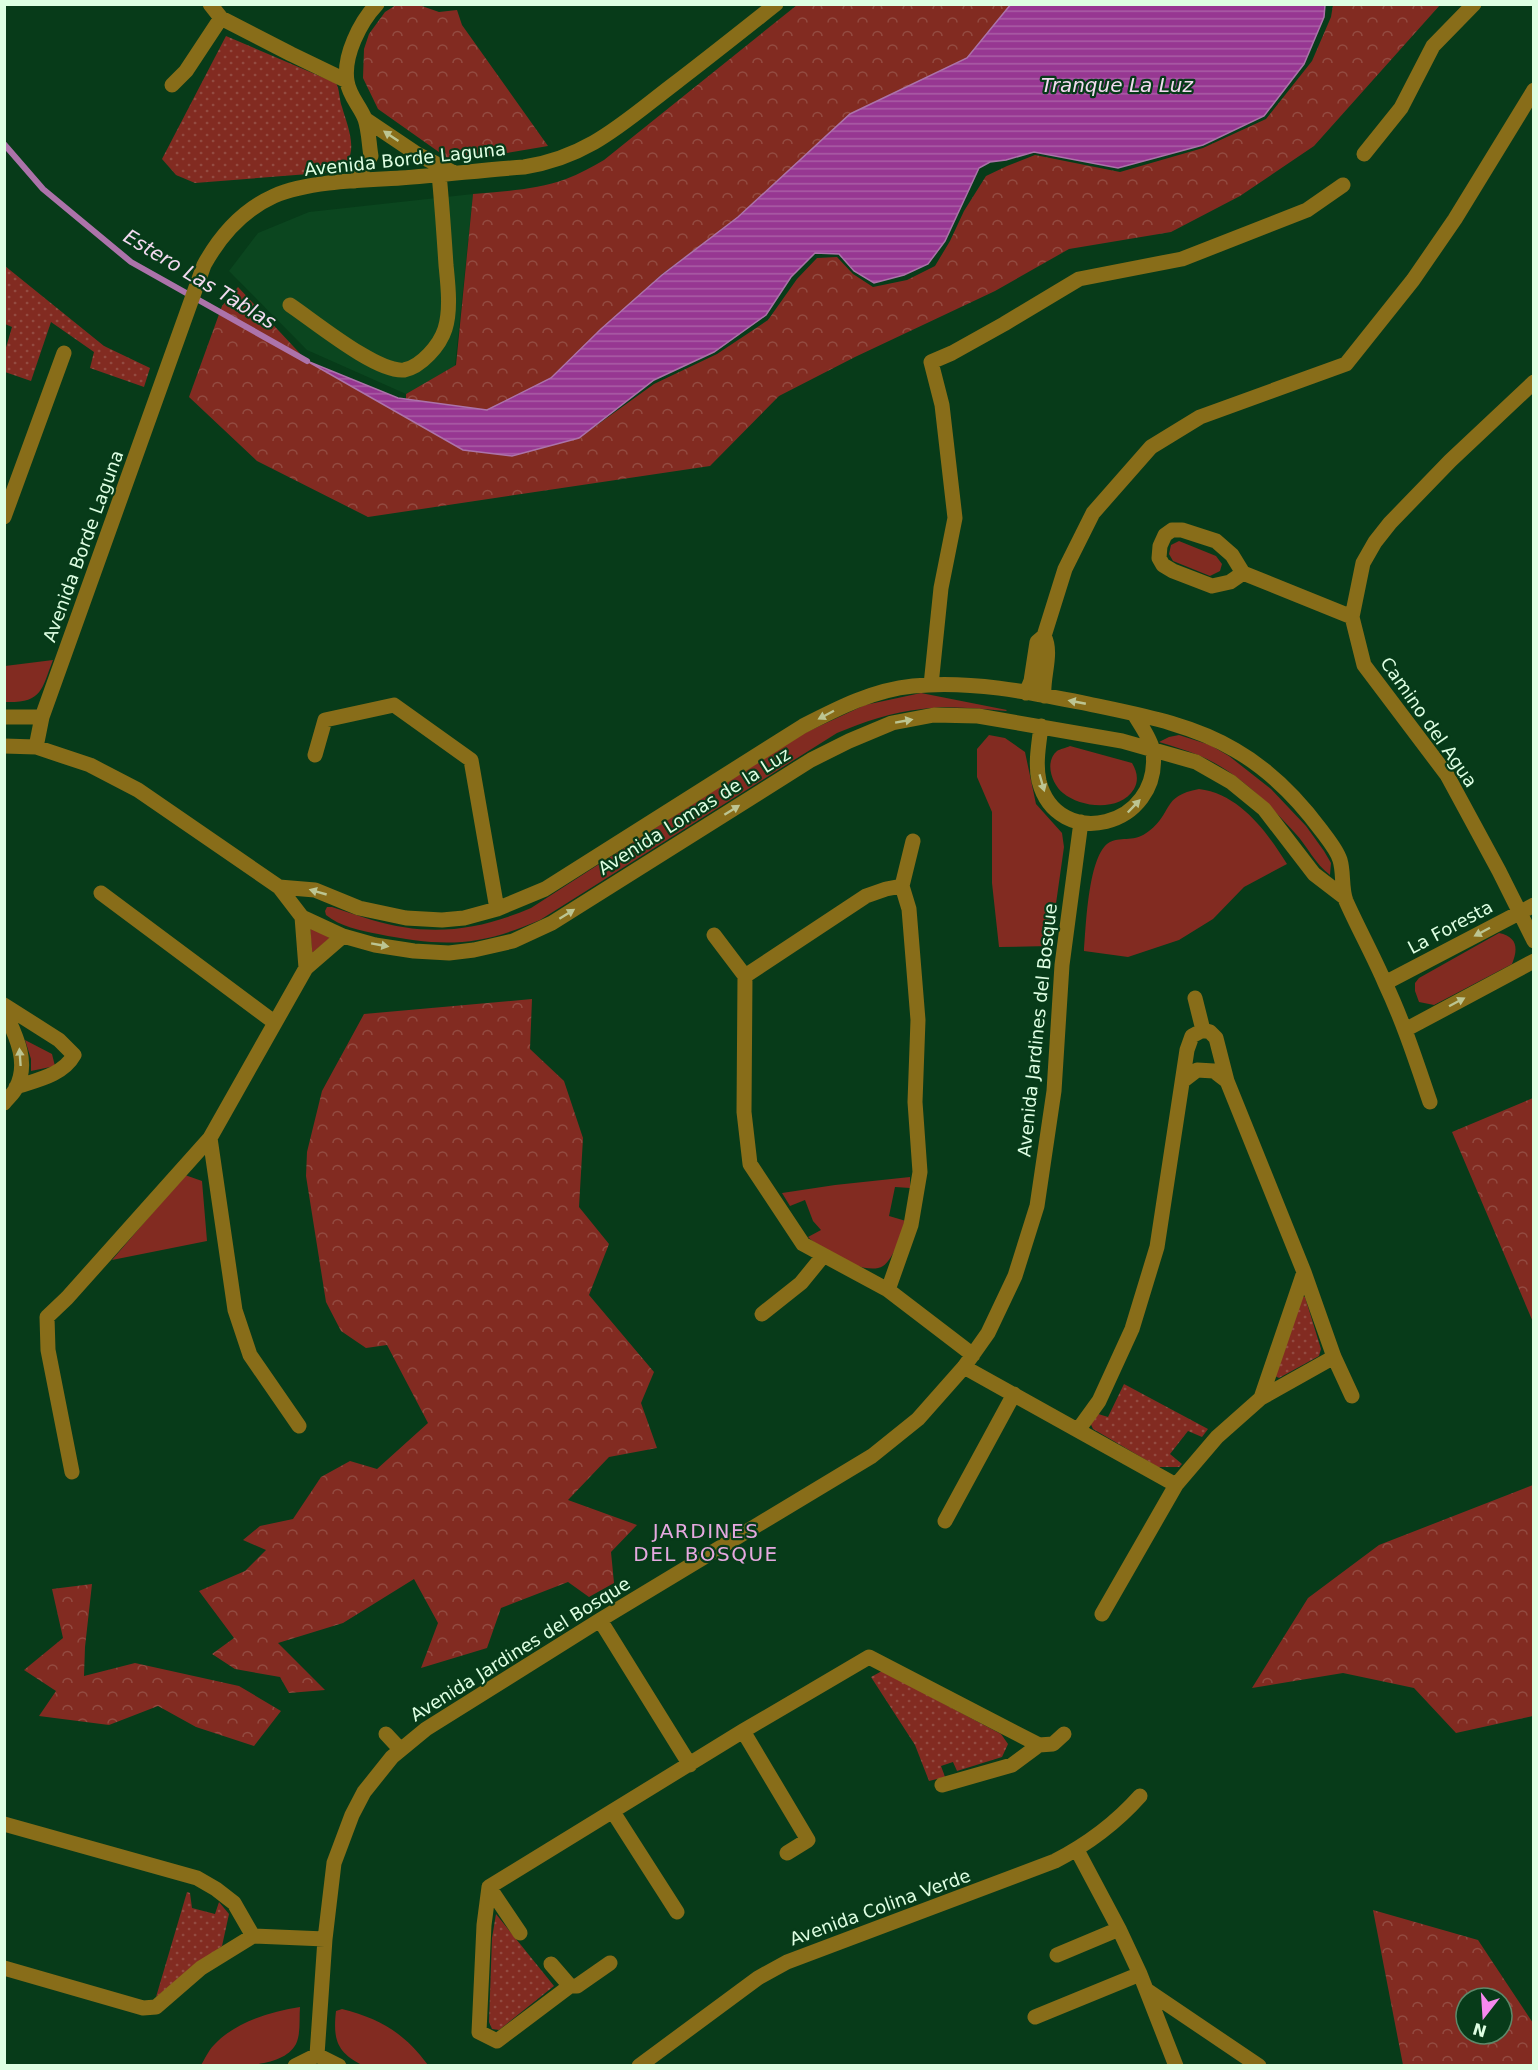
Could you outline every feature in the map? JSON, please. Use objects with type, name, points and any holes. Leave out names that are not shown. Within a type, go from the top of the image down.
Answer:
[{"type":"street","points":[[210,4],[221,18],[347,81]]},
{"type":"street","points":[[377,4],[363,22],[351,47],[347,81],[352,96],[365,119],[371,156],[391,178]]},
{"type":"street","name":"Avenida Borde Laguna","points":[[36,747],[42,717],[181,326],[204,265],[230,227],[263,201],[290,190],[355,181],[541,164],[567,156],[589,147],[614,130],[776,4]]},
{"type":"street","points":[[1364,154],[1401,108],[1433,46],[1474,4]]},
{"type":"street","points":[[172,86],[186,71],[221,18]]},
{"type":"street","points":[[1026,693],[1031,681],[1037,642],[1044,636],[1065,569],[1093,513],[1151,447],[1200,417],[1346,364],[1413,280],[1455,219],[1533,90]]},
{"type":"street","points":[[290,305],[363,357],[403,370],[418,364],[445,330],[448,288],[447,173],[365,119]]},
{"type":"street","points":[[417,153],[420,176]]},
{"type":"street","points":[[355,181],[371,156]]},
{"type":"street","points":[[931,685],[941,588],[955,518],[942,405],[931,362],[1004,324],[1079,279],[1182,259],[1307,210],[1343,185]]},
{"type":"street","points":[[4,517],[64,353]]},
{"type":"street","name":"Camino del Agua","points":[[1533,382],[1390,522],[1363,563],[1352,617],[1364,665],[1447,775],[1499,871],[1533,941]]},
{"type":"street","points":[[1243,573],[1230,582],[1212,586],[1173,572],[1163,565],[1159,558],[1160,546],[1165,535],[1173,530],[1182,530],[1216,541],[1232,555],[1243,573],[1352,617]]},
{"type":"street","points":[[1044,636],[1048,644],[1042,683],[1044,696]]},
{"type":"street","name":"Avenida Lomas de la Luz","points":[[279,887],[315,890],[359,908],[406,918],[442,920],[464,918],[497,909],[545,889],[840,707],[878,693],[912,686],[949,684],[1044,696],[1134,714],[1203,734],[1235,750],[1274,779],[1293,798],[1320,829],[1340,859],[1344,897],[1405,1030],[1430,1101]]},
{"type":"street","points":[[315,755],[325,720],[394,705],[471,760],[497,909]]},
{"type":"street","points":[[1041,726],[1037,756],[1039,781],[1048,801],[1063,815],[1081,822],[1104,823],[1121,817],[1137,806],[1146,790],[1152,770],[1153,749],[1134,714]]},
{"type":"street","name":"Avenida Lomas de la Luz","points":[[4,746],[36,747],[90,765],[138,790],[279,887],[302,917],[342,936],[375,945],[432,952],[474,950],[513,941],[552,923],[811,760],[892,723],[934,715],[978,716],[1041,726],[1122,741],[1196,762],[1231,782],[1264,809],[1314,874],[1344,897]]},
{"type":"street","points":[[4,717],[42,717]]},
{"type":"street","name":"Avenida Jardines del Bosque","points":[[317,2055],[325,1939],[334,1863],[342,1838],[364,1792],[400,1749],[426,1729],[600,1620],[872,1456],[918,1419],[969,1361],[988,1333],[1015,1276],[1037,1206],[1054,1091],[1062,964],[1081,822]]},
{"type":"street","points":[[888,1290],[911,1225],[920,1172],[915,1102],[918,1020],[909,909],[902,886],[913,840]]},
{"type":"street","points":[[745,976],[866,896],[886,888],[902,886]]},
{"type":"street","points":[[101,893],[274,1022]]},
{"type":"street","name":"La Foresta","points":[[1385,983],[1533,905]]},
{"type":"street","points":[[302,917],[306,968]]},
{"type":"street","points":[[714,935],[745,976],[744,1112],[750,1164],[803,1244],[888,1290],[969,1361],[1014,1394],[1176,1485]]},
{"type":"street","points":[[72,1472],[48,1350],[46,1317],[67,1298],[210,1138],[306,968],[342,936]]},
{"type":"street","points":[[1405,1030],[1533,961]]},
{"type":"street","points":[[1195,998],[1203,1030]]},
{"type":"street","points":[[4,1005],[59,1040],[74,1055],[62,1070],[16,1088],[4,1102]]},
{"type":"street","points":[[4,1010],[18,1040],[22,1059],[16,1088]]},
{"type":"street","points":[[1078,1430],[1099,1401],[1132,1329],[1157,1247],[1187,1050],[1192,1036],[1203,1030],[1210,1032],[1216,1038],[1227,1081],[1304,1272],[1334,1357],[1352,1396]]},
{"type":"street","points":[[1184,1080],[1197,1070],[1214,1071],[1227,1081]]},
{"type":"street","points":[[210,1138],[235,1310],[244,1342],[250,1356],[299,1426]]},
{"type":"street","points":[[762,1314],[801,1283],[823,1256]]},
{"type":"street","points":[[1261,1398],[1304,1272]]},
{"type":"street","points":[[1102,1614],[1176,1485],[1217,1437],[1261,1398],[1334,1357]]},
{"type":"street","points":[[945,1521],[1014,1394]]},
{"type":"street","points":[[600,1620],[690,1765]]},
{"type":"street","points":[[489,1887],[743,1731],[869,1657],[1039,1745],[1053,1744],[1064,1734]]},
{"type":"street","points":[[743,1731],[807,1840],[787,1853]]},
{"type":"street","points":[[386,1734],[400,1749]]},
{"type":"street","points":[[942,1785],[1012,1765],[1039,1745]]},
{"type":"street","name":"Avenida Colina Verde","points":[[639,2066],[758,1978],[787,1962],[1032,1871],[1077,1850],[1119,1819],[1140,1796]]},
{"type":"street","points":[[613,1812],[677,1912]]},
{"type":"street","points":[[4,1824],[197,1878],[216,1888],[234,1903],[253,1936]]},
{"type":"street","points":[[1077,1850],[1119,1929],[1148,1991],[1176,2066]]},
{"type":"street","points":[[489,1887],[520,1933]]},
{"type":"street","points":[[489,1887],[484,1925],[479,2032],[496,2041],[570,1986],[577,1986],[610,1963]]},
{"type":"street","points":[[1057,1955],[1119,1929]]},
{"type":"street","points":[[4,1968],[143,2008],[156,2007],[201,1968],[253,1936],[325,1939]]},
{"type":"street","points":[[551,1964],[570,1986]]},
{"type":"street","points":[[1035,2017],[1140,1974]]},
{"type":"street","points":[[1148,1991],[1259,2066]]},
{"type":"street","points":[[295,2066],[317,2055],[339,2066]]},
{"type":"shaded area","points":[[473,194],[455,366],[406,394],[307,350],[229,271],[258,233],[309,212]]},
{"type":"green space","points":[[396,5],[419,5],[439,12],[457,10],[462,25],[548,146],[453,162],[378,109],[363,78],[364,49],[369,34],[385,12]]},
{"type":"green space","points":[[797,5],[1010,5],[967,58],[850,114],[738,217],[661,275],[551,378],[487,410],[406,399],[406,394],[456,365],[473,194],[520,190],[555,183],[604,160]]},
{"type":"green space","points":[[1333,5],[1440,5],[1314,146],[1240,196],[1171,232],[1069,249],[995,291],[855,357],[779,396],[710,466],[368,517],[257,461],[189,397],[222,306],[238,287],[307,361],[512,456],[579,438],[654,384],[717,354],[768,320],[797,279],[817,258],[837,257],[853,274],[873,287],[907,280],[935,266],[964,211],[986,176],[1007,166],[1035,155],[1120,172],[1203,148],[1266,119],[1312,61],[1331,17]]},
{"type":"green space","points":[[226,36],[336,83],[351,143],[351,152],[343,167],[334,172],[195,183],[176,175],[162,159]]},
{"type":"green space","points":[[5,266],[104,346],[150,368],[144,387],[90,368],[94,352],[51,322],[31,381],[5,372],[5,351],[12,327],[5,324]]},
{"type":"green space","points":[[1179,541],[1216,556],[1222,564],[1220,571],[1210,576],[1173,561],[1169,554],[1171,545]]},
{"type":"green space","points":[[53,660],[46,680],[38,693],[26,700],[5,702],[5,666]]},
{"type":"green space","points":[[921,693],[1007,710],[943,707],[911,710],[878,718],[837,733],[540,920],[518,929],[479,940],[422,941],[358,930],[326,915],[327,907],[332,907],[393,925],[433,930],[472,926],[511,916],[531,908],[798,736],[865,705]]},
{"type":"green space","points":[[989,735],[1005,738],[1025,752],[1036,804],[1062,833],[1064,847],[1050,946],[999,947],[992,883],[992,812],[977,777],[977,749]]},
{"type":"green space","points":[[1179,735],[1210,745],[1229,756],[1271,789],[1306,826],[1324,851],[1331,863],[1330,875],[1284,821],[1238,779],[1198,755],[1159,742]]},
{"type":"green space","points":[[1070,746],[1132,763],[1137,776],[1134,789],[1120,801],[1100,805],[1080,802],[1063,793],[1053,779],[1050,767],[1057,751]]},
{"type":"green space","points":[[1199,789],[1214,792],[1240,806],[1271,839],[1287,864],[1244,887],[1213,919],[1179,940],[1128,957],[1084,951],[1087,909],[1093,875],[1103,849],[1115,840],[1144,835],[1162,818],[1173,801],[1187,792]]},
{"type":"green space","points":[[310,927],[330,938],[312,953]]},
{"type":"green space","points":[[1499,933],[1510,937],[1515,944],[1512,964],[1434,1005],[1419,1002],[1415,983],[1419,978]]},
{"type":"green space","points":[[532,999],[530,1049],[564,1081],[583,1138],[579,1207],[609,1244],[589,1295],[654,1372],[641,1403],[657,1448],[609,1457],[568,1500],[637,1525],[611,1552],[614,1583],[589,1597],[568,1582],[501,1608],[487,1648],[421,1668],[438,1623],[414,1579],[343,1623],[278,1643],[325,1690],[289,1693],[280,1677],[235,1669],[212,1654],[234,1638],[199,1591],[245,1571],[266,1550],[243,1540],[260,1526],[293,1519],[321,1477],[350,1461],[377,1469],[428,1423],[387,1345],[366,1348],[341,1331],[326,1302],[306,1176],[307,1152],[322,1091],[364,1014]]},
{"type":"green space","points":[[25,1040],[52,1054],[55,1066],[31,1071],[31,1059]]},
{"type":"green space","points":[[1533,1098],[1533,1322],[1452,1132]]},
{"type":"green space","points":[[185,1175],[202,1181],[207,1241],[112,1260]]},
{"type":"green space","points":[[910,1177],[910,1188],[895,1187],[889,1216],[906,1221],[900,1238],[887,1263],[875,1268],[855,1265],[833,1255],[808,1237],[821,1230],[813,1221],[805,1200],[790,1206],[782,1193],[835,1185]]},
{"type":"green space","points":[[1302,1296],[1305,1297],[1321,1349],[1319,1356],[1279,1378],[1275,1376]]},
{"type":"green space","points":[[1124,1384],[1208,1429],[1202,1437],[1188,1431],[1170,1454],[1182,1464],[1179,1467],[1158,1467],[1093,1429],[1089,1420],[1095,1413],[1108,1417]]},
{"type":"green space","points":[[1533,1485],[1533,1716],[1456,1733],[1414,1688],[1343,1673],[1252,1688],[1308,1598],[1379,1545]]},
{"type":"green space","points":[[92,1584],[84,1676],[135,1663],[239,1686],[281,1711],[254,1746],[196,1727],[158,1706],[109,1725],[39,1716],[56,1691],[24,1670],[63,1638],[52,1589]]},
{"type":"green space","points":[[882,1671],[1001,1734],[1008,1744],[1002,1757],[957,1771],[953,1762],[941,1766],[945,1777],[929,1781],[915,1745],[871,1677]]},
{"type":"green space","points":[[187,1892],[190,1893],[192,1908],[215,1914],[219,1902],[229,1914],[222,1946],[156,1997]]},
{"type":"green space","points":[[1373,1910],[1478,1940],[1508,1986],[1454,1986],[1454,2046],[1514,2046],[1514,1994],[1533,2023],[1533,2065],[1403,2065]]},
{"type":"green space","points":[[496,1914],[554,1986],[499,2030],[492,2029],[489,2022],[492,1938]]},
{"type":"green space","points":[[300,2007],[298,2040],[289,2052],[279,2058],[254,2065],[201,2065],[212,2047],[222,2037],[242,2024],[265,2015]]},
{"type":"green space","points":[[342,2009],[369,2017],[391,2029],[410,2044],[428,2065],[362,2065],[353,2060],[342,2049],[336,2037],[336,2011]]},
{"type":"water","name":"Tranque La Luz","points":[[1011,4],[1325,5],[1324,17],[1304,64],[1264,116],[1203,145],[1118,168],[1034,152],[990,162],[979,168],[945,241],[928,264],[904,275],[874,283],[854,271],[839,254],[815,253],[791,277],[766,315],[714,352],[654,380],[579,438],[512,456],[463,450],[307,361],[398,398],[487,410],[551,378],[601,329],[662,275],[738,217],[850,114],[967,58]]},
{"type":"waterway","name":"Estero Las Tablas","points":[[4,144],[43,189],[131,262],[307,361]]},
{"type":"district","name":"JARDINES DEL BOSQUE","points":[[706,1542]]}]
